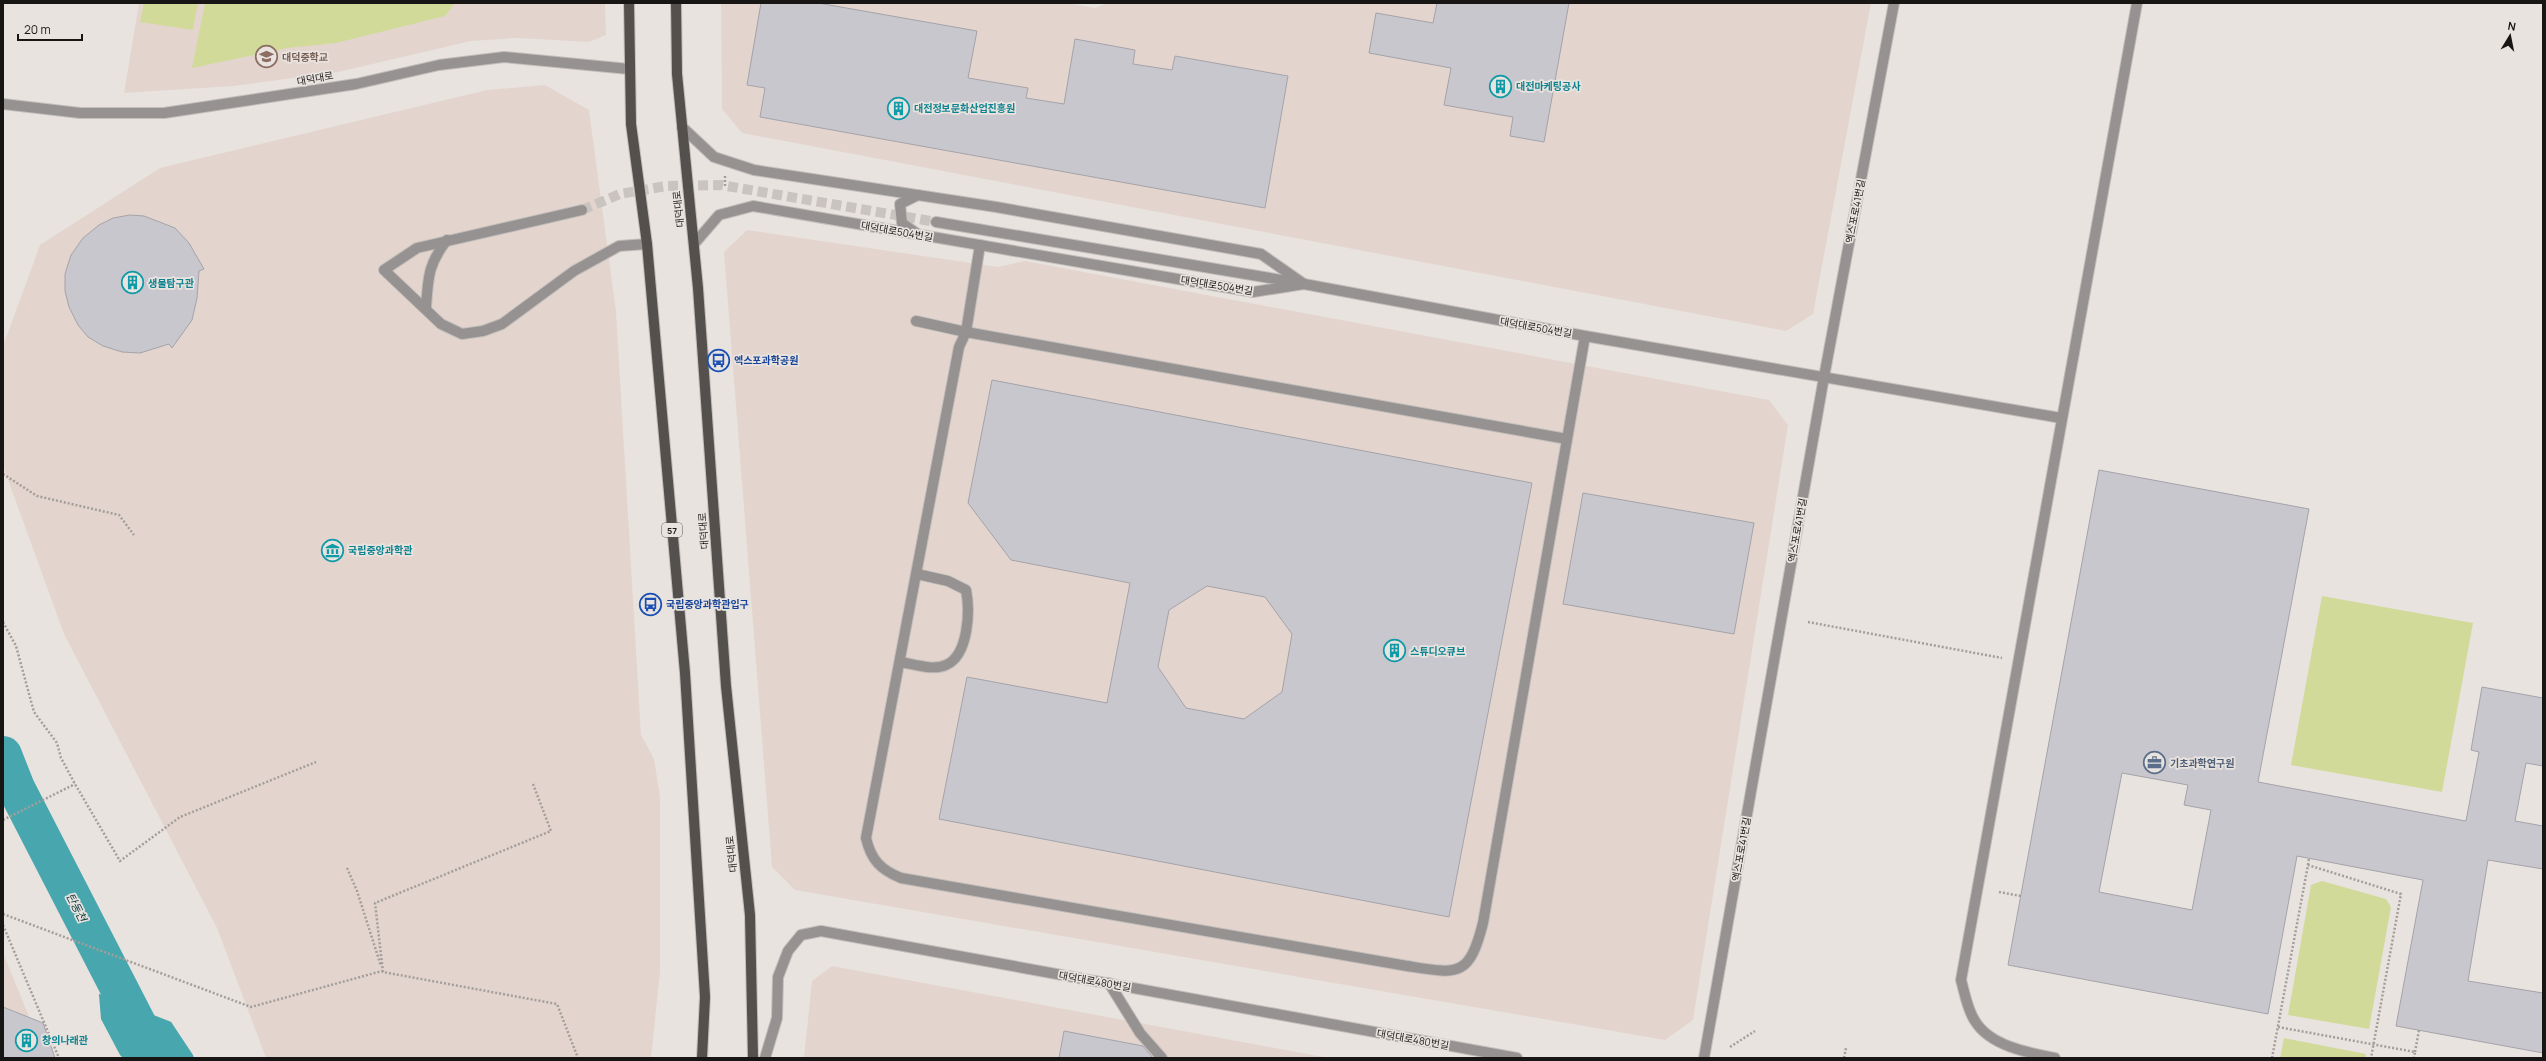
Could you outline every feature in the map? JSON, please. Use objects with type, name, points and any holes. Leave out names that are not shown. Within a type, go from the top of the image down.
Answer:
[{"type":"main road","name":"57","points":[[629,3],[630,124],[647,244],[685,673],[705,997],[702,1058]]},
{"type":"main road","name":"대덕대로","points":[[676,3],[677,74],[694,244],[726,686],[750,915],[753,1058]]},
{"type":"street","name":"엑스포로41번길","points":[[1704,1058],[1824,377],[1894,3]]},
{"type":"street","points":[[2055,1058],[2022,1052],[1996,1040],[1975,1023],[1967,1004],[1961,980],[2061,418],[2137,3]]},
{"type":"street","name":"대덕대로","points":[[3,104],[80,113],[164,113],[356,84],[439,65],[504,57],[630,70]]},
{"type":"street","points":[[682,128],[714,157],[754,170],[918,195],[1261,254],[1304,284]]},
{"type":"street","points":[[918,195],[900,204],[902,223],[919,235]]},
{"type":"street","name":"대덕대로504번길","points":[[694,244],[719,215],[753,206],[1253,292],[1304,284],[1585,336],[2061,418]]},
{"type":"street","points":[[582,210],[417,248],[384,270],[426,308],[441,324],[462,334],[483,331],[502,324],[574,272],[619,246],[647,244]]},
{"type":"street","points":[[936,222],[1304,284]]},
{"type":"street","points":[[426,308],[428,273],[435,255],[447,240]]},
{"type":"street","points":[[980,245],[966,332],[959,347],[866,838],[874,861],[886,873],[901,878],[1399,965],[1447,972],[1456,970],[1470,961],[1477,946],[1585,336]]},
{"type":"street","points":[[916,321],[966,332],[1567,439]]},
{"type":"street","points":[[900,662],[927,666],[945,666],[956,658],[962,648],[969,607],[966,590],[948,581],[916,574]]},
{"type":"street","name":"대덕대로480번길","points":[[765,1058],[776,1018],[778,977],[788,951],[801,935],[821,931],[1517,1058]]},
{"type":"street","points":[[1109,983],[1148,1041],[1162,1058]]},
{"type":"path","points":[[724,172],[725,187]]},
{"type":"path","points":[[3,474],[37,496],[119,515],[134,535]]},
{"type":"path","points":[[3,622],[16,646],[34,712],[57,743],[61,758],[74,784],[120,861],[180,817],[316,762]]},
{"type":"path","points":[[1808,622],[2002,658]]},
{"type":"path","points":[[3,820],[74,784]]},
{"type":"path","points":[[383,972],[376,902],[552,831],[533,784]]},
{"type":"path","points":[[2272,1058],[2309,858]]},
{"type":"path","points":[[2308,865],[2401,894],[2371,1058]]},
{"type":"path","points":[[347,868],[357,891],[383,972]]},
{"type":"path","points":[[1999,892],[2021,896]]},
{"type":"path","points":[[3,914],[251,1007],[383,972],[557,1004],[578,1058]]},
{"type":"path","points":[[3,925],[59,1058]]},
{"type":"path","points":[[2278,1027],[2415,1052]]},
{"type":"path","points":[[2414,1058],[2419,1030]]},
{"type":"path","points":[[1730,1047],[1755,1031]]},
{"type":"path","points":[[1844,1058],[1846,1048]]},
{"type":"shaded area","name":"대덕중학교","points":[[139,3],[605,3],[606,35],[589,42],[517,38],[471,41],[338,72],[234,86],[124,93]]},
{"type":"shaded area","points":[[721,3],[1067,3],[1095,8],[1107,3],[1871,3],[1813,314],[1786,331],[742,133],[722,109]]},
{"type":"shaded area","name":"국립중앙과학관","points":[[545,85],[589,110],[616,312],[641,735],[654,759],[660,796],[660,972],[651,1058],[266,1058],[217,928],[64,634],[3,466],[3,346],[40,245],[160,168],[487,90]]},
{"type":"shaded area","points":[[747,230],[998,267],[1025,261],[1769,400],[1788,425],[1693,1020],[1665,1040],[795,890],[772,867],[724,252]]},
{"type":"shaded area","name":"창의나래관","points":[[3,953],[46,1058],[3,1058]]},
{"type":"shaded area","points":[[832,966],[1329,1058],[804,1058],[812,981]]},
{"type":"green space","points":[[144,3],[198,3],[193,30],[140,22]]},
{"type":"green space","points":[[205,3],[455,3],[445,16],[336,43],[287,48],[192,68]]},
{"type":"green space","points":[[2322,596],[2473,623],[2442,792],[2291,765]]},
{"type":"green space","points":[[2322,881],[2386,899],[2391,907],[2369,1029],[2288,1015],[2311,885]]},
{"type":"green space","points":[[2284,1038],[2366,1054],[2365,1058],[2280,1058]]},
{"type":"water","points":[[144,981],[194,1058],[123,1058],[120,1055],[101,1019],[98,983]]},
{"type":"pier","points":[[145,980],[174,1023],[97,993],[97,981]]},
{"type":"building","name":"대전정보문화산업진흥원","points":[[761,3],[818,3],[977,31],[968,78],[1028,88],[1026,98],[1064,104],[1075,39],[1135,50],[1133,64],[1172,70],[1175,56],[1288,76],[1265,208],[760,117],[765,88],[747,85]]},
{"type":"building","name":"대전마케팅공사","points":[[1437,3],[1569,3],[1544,142],[1510,136],[1513,117],[1444,105],[1451,68],[1369,53],[1376,13],[1433,23]]},
{"type":"building","name":"생물탐구관","points":[[130,215],[144,216],[175,228],[189,243],[204,269],[199,271],[197,298],[192,320],[172,348],[169,344],[140,353],[122,352],[103,346],[88,337],[78,325],[69,307],[65,291],[65,274],[71,255],[83,238],[99,225],[113,218]]},
{"type":"building","name":"스튜디오큐브","points":[[992,380],[1532,483],[1449,917],[939,819],[967,677],[1107,703],[1130,583],[1011,560],[968,503]],"holes":[[[1207,586],[1265,597],[1292,634],[1282,692],[1244,719],[1186,708],[1158,667],[1169,610]]]},
{"type":"building","name":"기초과학연구원","points":[[2099,470],[2309,509],[2258,782],[2466,821],[2479,752],[2471,750],[2482,687],[2543,698],[2543,766],[2526,763],[2515,821],[2543,826],[2543,869],[2488,860],[2468,981],[2543,993],[2543,1053],[2396,1026],[2423,880],[2297,856],[2268,1014],[2008,965]],"holes":[[[2122,773],[2188,785],[2184,805],[2211,810],[2192,910],[2099,892]]]},
{"type":"building","points":[[1583,493],[1754,523],[1734,634],[1563,604]]},
{"type":"building","name":"창의나래관","points":[[3,1007],[43,1023],[55,1058],[3,1058]]},
{"type":"building","points":[[1064,1031],[1143,1046],[1153,1058],[1059,1058]]},
{"type":"waterway","name":"탄동천","points":[[3,755],[16,788],[155,1058]]},
{"type":"tunnel","points":[[582,210],[620,194],[666,186],[721,185],[936,222]]},
{"type":"place","name":"대덕중학교","points":[[266,57]]},
{"type":"place","name":"대전마케팅공사","points":[[1501,86]]},
{"type":"place","name":"대전정보문화산업진흥원","points":[[899,108]]},
{"type":"place","name":"생물탐구관","points":[[132,283]]},
{"type":"place","name":"엑스포과학공원","points":[[719,360]]},
{"type":"place","name":"국립중앙과학관","points":[[332,550]]},
{"type":"place","name":"국립중앙과학관입구","points":[[651,604]]},
{"type":"place","name":"스튜디오큐브","points":[[1395,651]]},
{"type":"place","name":"기초과학연구원","points":[[2154,763]]},
{"type":"place","name":"창의나래관","points":[[26,1040]]}]
